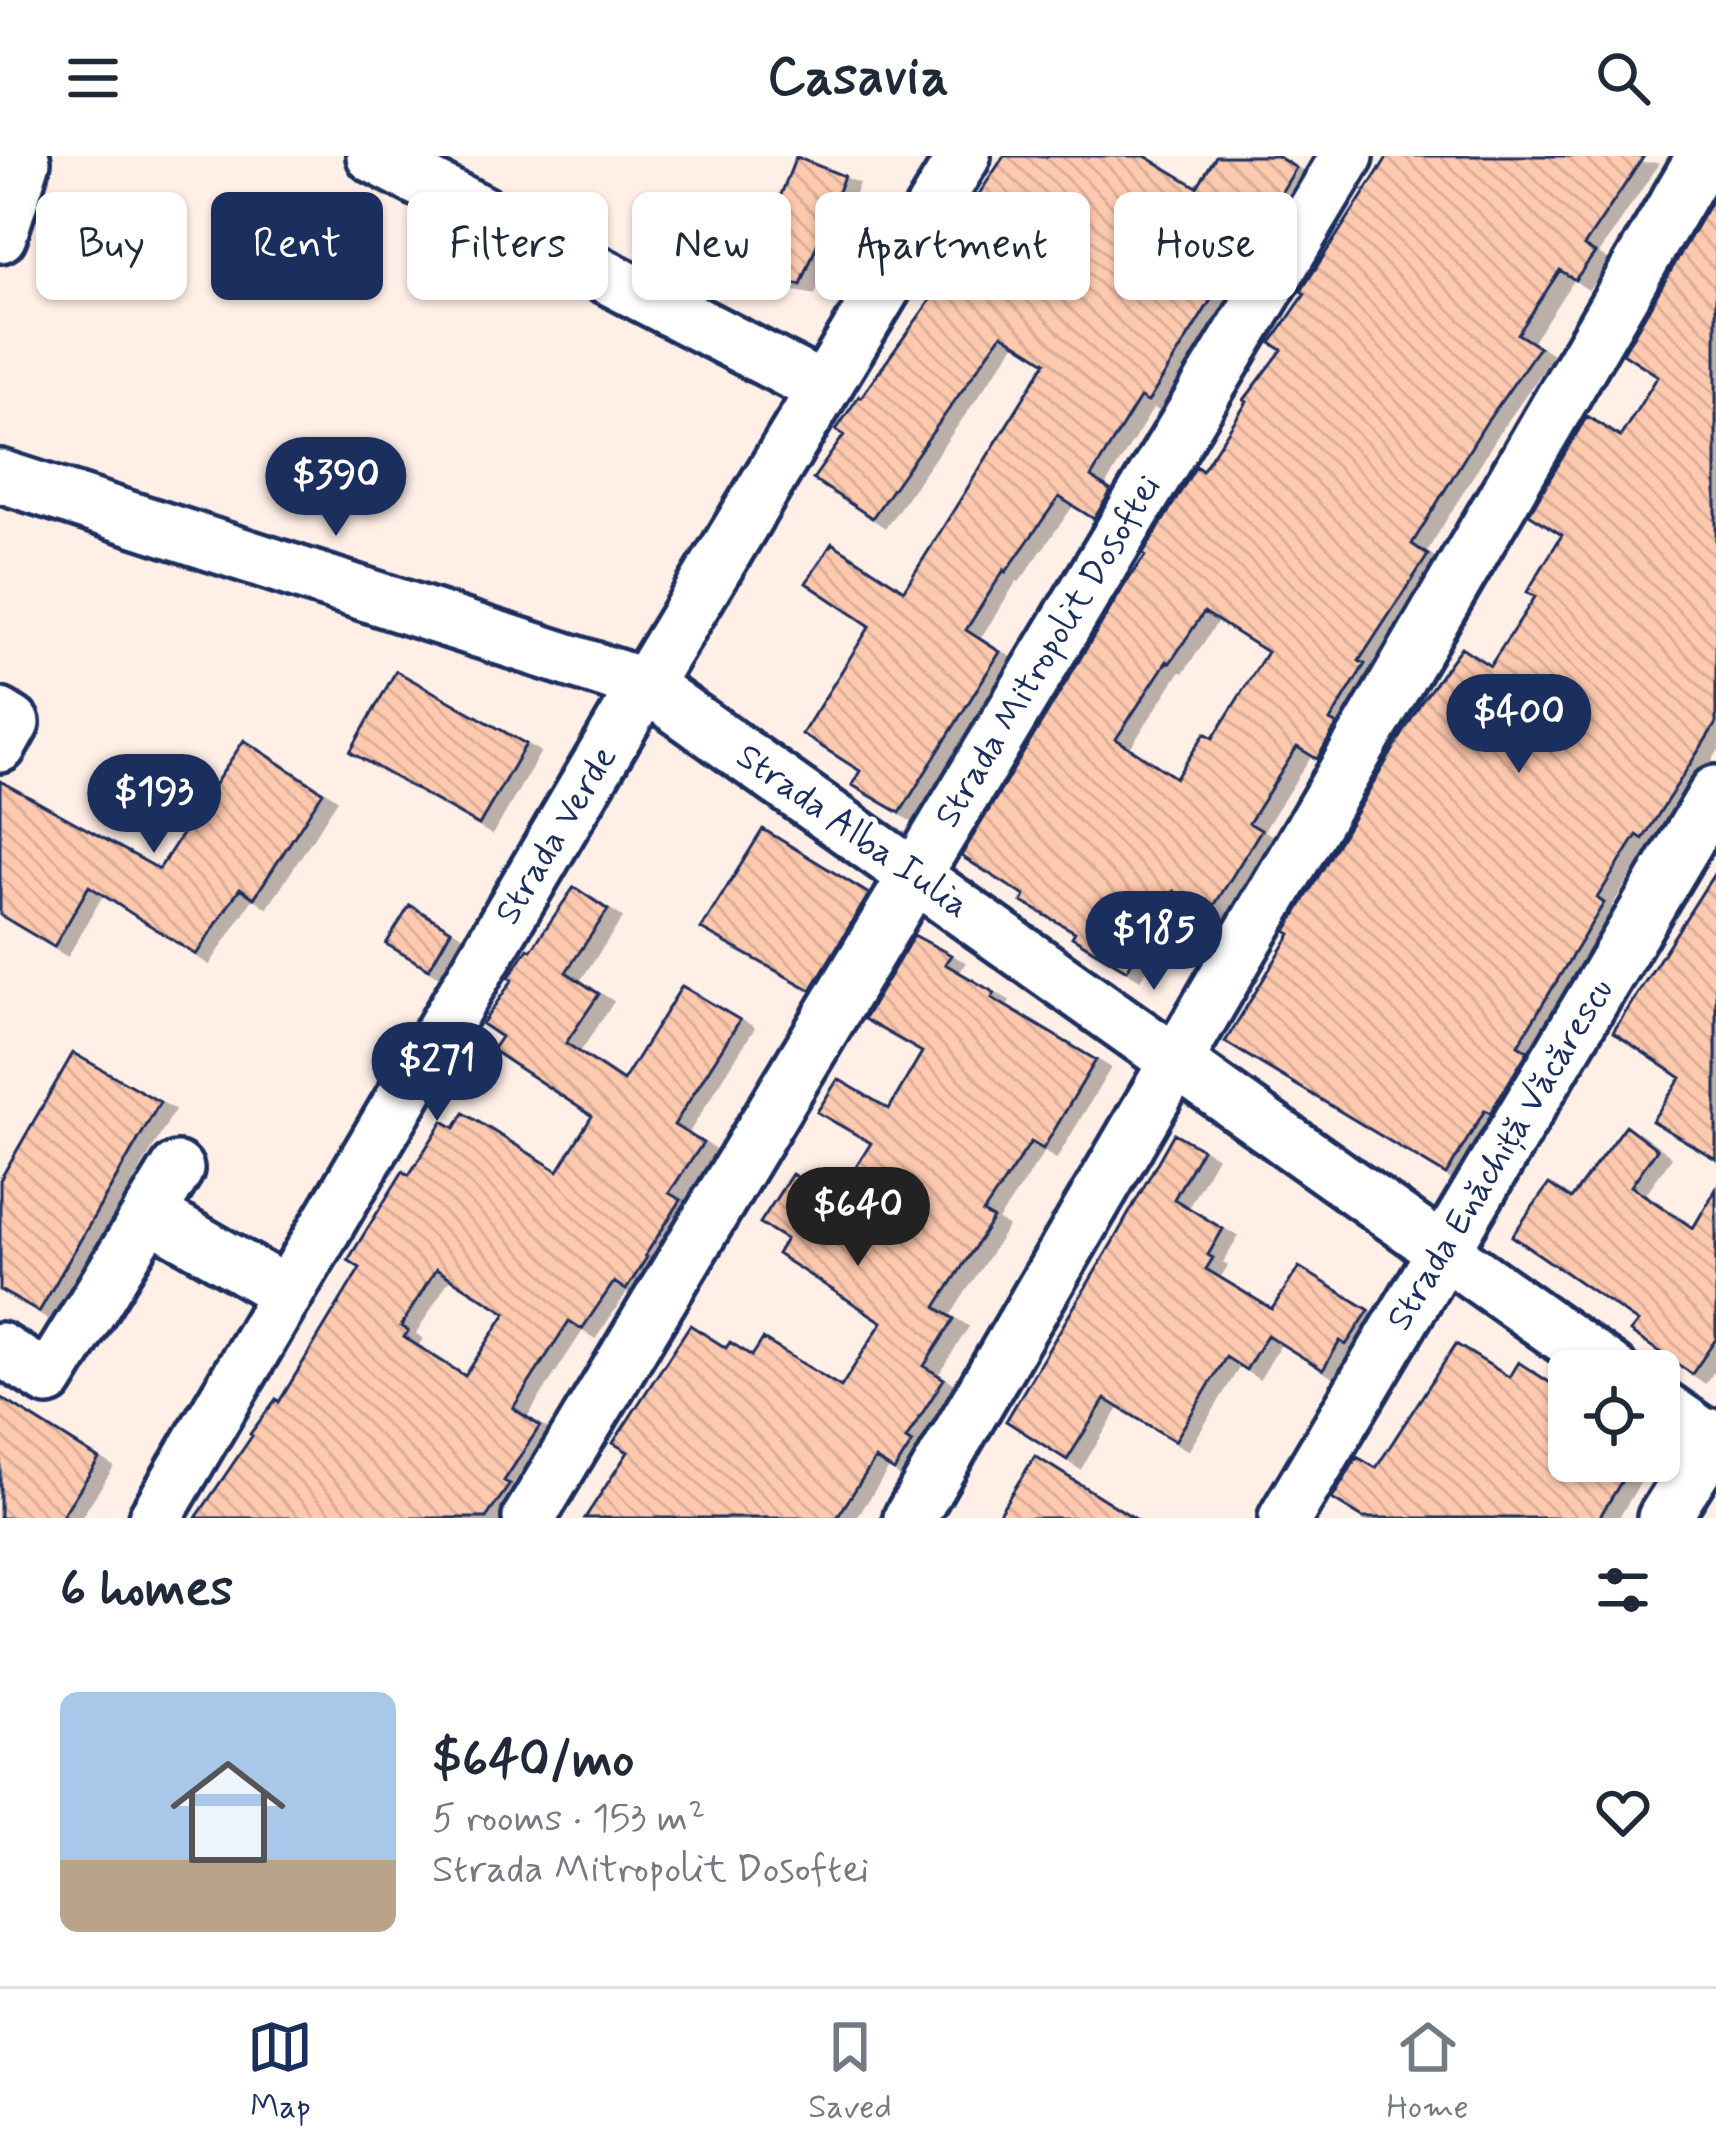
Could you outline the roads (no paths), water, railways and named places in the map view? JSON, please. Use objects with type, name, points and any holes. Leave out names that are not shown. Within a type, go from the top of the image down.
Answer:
[{"type":"street","points":[[374,156],[823,389]]},
{"type":"street","name":"Strada Verde","points":[[154,1518],[645,685],[964,156]]},
{"type":"street","name":"Strada Mitropolit Dosoftei","points":[[529,1518],[1347,156]]},
{"type":"street","points":[[910,1518],[1703,156]]},
{"type":"street","points":[[0,236],[21,158]]},
{"type":"street","name":"Strada Alba Iulia","points":[[0,476],[645,685],[1582,1350]]},
{"type":"street","points":[[0,715],[13,723],[0,746]]},
{"type":"street","name":"Strada Enăchiță Văcărescu","points":[[1285,1518],[1716,792]]},
{"type":"street","points":[[0,1349],[48,1379],[177,1168]]},
{"type":"street","points":[[149,1214],[287,1293]]},
{"type":"street","points":[[1664,1518],[1715,1452],[1680,1422]]}]
